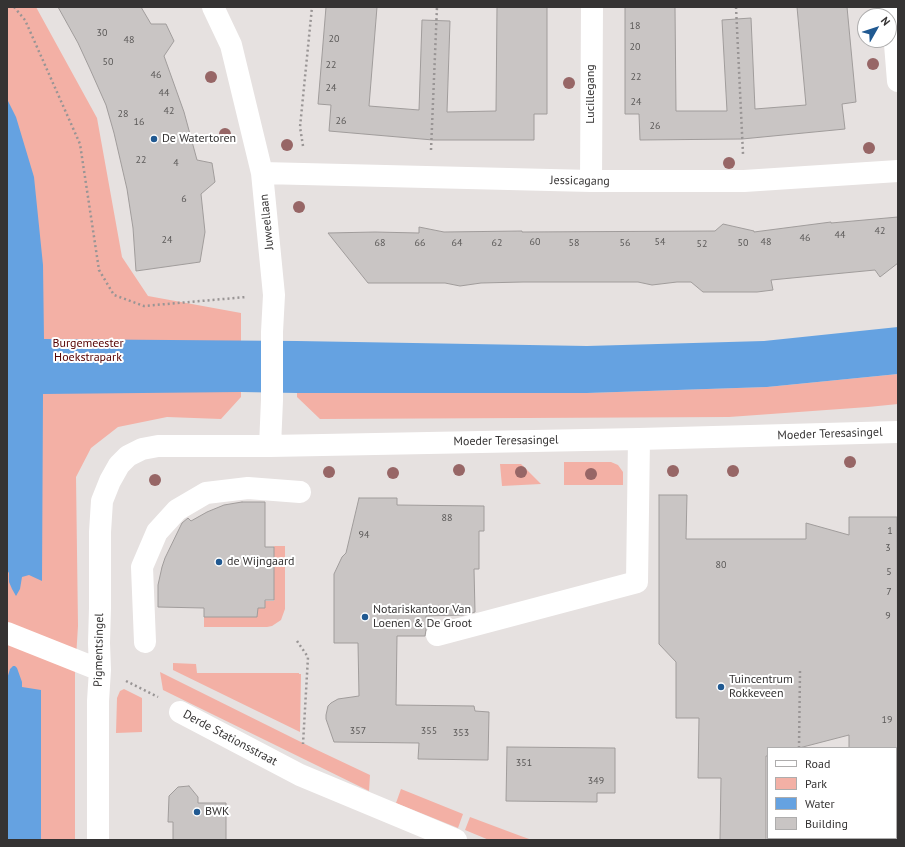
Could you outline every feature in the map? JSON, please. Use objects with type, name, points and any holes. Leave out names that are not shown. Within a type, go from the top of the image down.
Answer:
[{"type":"street","name":"Juweellaan","points":[[213,7],[231,45],[262,173],[274,295],[270,446]]},
{"type":"street","name":"Lucillegang","points":[[591,181],[592,7]]},
{"type":"street","points":[[892,7],[898,81]]},
{"type":"street","name":"Jessicagang","points":[[262,173],[591,181],[744,181],[898,171]]},
{"type":"street","name":"Moeder Teresasingel","points":[[119,465],[128,456],[142,449],[158,446],[270,446],[639,439],[898,432]]},
{"type":"street","points":[[437,635],[637,582],[639,439]]},
{"type":"street","name":"Pigmentsingel","points":[[98,840],[100,532],[102,501],[110,481],[119,465]]},
{"type":"street","points":[[145,642],[142,566],[157,532],[176,510],[206,493],[248,488],[300,492]]},
{"type":"street","points":[[7,633],[100,670]]},
{"type":"street","name":"Derde Stationsstraat","points":[[180,712],[300,775],[456,840]]},
{"type":"path","points":[[14,7],[25,20],[80,144],[99,270],[114,295],[144,306],[274,295]]},
{"type":"path","points":[[308,174],[300,127],[312,7]]},
{"type":"path","points":[[430,177],[437,7]]},
{"type":"path","points":[[736,7],[744,181]]},
{"type":"path","points":[[297,641],[308,657],[300,775]]},
{"type":"path","name":"Derde Stationsstraat","points":[[100,670],[120,678],[172,704],[180,712]]},
{"type":"path","points":[[799,747],[800,671]]},
{"type":"green space","name":"Burgemeester Hoekstrapark","points":[[7,7],[36,7],[97,118],[122,257],[148,296],[241,313],[241,397],[221,419],[167,417],[118,427],[91,448],[76,477],[78,626],[75,674],[75,840],[7,840]]},
{"type":"green space","points":[[898,374],[898,404],[729,417],[320,419],[297,397],[297,393],[587,393],[767,387]]},
{"type":"green space","points":[[564,462],[611,462],[618,465],[623,472],[623,485],[564,485]]},
{"type":"green space","points":[[500,464],[521,464],[541,484],[502,486]]},
{"type":"green space","points":[[274,546],[285,546],[285,609],[281,620],[272,626],[267,627],[204,627],[204,617],[257,617],[257,608],[265,608],[265,601],[274,601]]},
{"type":"green space","points":[[173,663],[196,664],[197,673],[301,674],[300,732],[173,670]]},
{"type":"green space","points":[[160,672],[370,775],[369,791],[163,690]]},
{"type":"green space","points":[[124,689],[142,698],[142,732],[116,733],[117,698],[120,691]]},
{"type":"green space","points":[[401,789],[463,814],[458,828],[396,803]]},
{"type":"green space","points":[[470,817],[532,840],[489,840],[465,830]]},
{"type":"water","points":[[7,99],[16,117],[34,177],[43,265],[44,339],[297,341],[587,346],[764,341],[898,327],[898,374],[767,387],[587,393],[241,392],[43,394],[42,581],[29,575],[22,577],[20,589],[16,596],[9,582],[9,573],[7,570]]},
{"type":"water","points":[[13,666],[17,668],[22,682],[22,687],[41,690],[41,840],[7,840],[7,679],[10,669]]},
{"type":"building","name":"De Watertoren","points":[[58,7],[141,7],[151,24],[166,24],[174,41],[164,56],[184,112],[197,160],[212,163],[215,182],[201,194],[205,232],[200,262],[136,271],[133,228],[127,189],[106,105],[78,43]]},
{"type":"building","points":[[326,7],[377,7],[369,106],[419,110],[422,20],[450,21],[447,112],[496,111],[497,7],[547,7],[547,114],[534,114],[534,140],[433,140],[329,131],[331,105],[318,104]]},
{"type":"building","points":[[625,7],[675,7],[676,111],[727,111],[722,20],[751,18],[755,109],[806,105],[797,7],[847,7],[856,102],[842,104],[845,129],[742,139],[640,140],[639,114],[625,114]]},
{"type":"building","points":[[898,217],[898,263],[880,277],[875,270],[771,280],[773,290],[757,292],[703,292],[691,282],[652,285],[638,282],[523,282],[481,283],[460,286],[445,283],[368,283],[328,233],[419,233],[419,227],[444,232],[715,231],[723,224],[754,232],[831,222]]},
{"type":"building","points":[[659,495],[687,495],[686,539],[806,539],[806,523],[849,535],[849,517],[897,517],[898,748],[849,747],[849,735],[803,747],[767,747],[766,840],[720,840],[721,778],[698,778],[699,718],[676,718],[676,662],[659,644]]},
{"type":"building","points":[[359,498],[397,498],[397,505],[484,506],[484,531],[479,531],[479,569],[474,569],[475,612],[463,615],[426,616],[425,636],[397,636],[396,705],[474,706],[475,711],[489,712],[488,760],[418,759],[419,743],[334,742],[326,719],[328,706],[338,699],[359,696],[358,643],[334,643],[334,574],[342,557],[346,553]]},
{"type":"building","name":"de Wijngaard","points":[[242,502],[265,502],[265,547],[274,547],[274,600],[265,600],[265,608],[258,608],[257,617],[204,617],[204,608],[158,607],[158,585],[162,567],[182,523],[188,518],[191,521],[224,505]]},
{"type":"building","points":[[507,747],[615,748],[615,793],[597,793],[597,802],[506,801]]},
{"type":"building","name":"BWK","points":[[189,786],[198,797],[198,803],[226,803],[226,840],[173,840],[173,822],[168,822],[169,796],[178,787]]},
{"type":"place","name":"De Watertoren","points":[[154,139]]},
{"type":"place","name":"de Wijngaard","points":[[219,562]]},
{"type":"place","name":"Notariskantoor Van Loenen & De Groot","points":[[365,617]]},
{"type":"place","name":"Tuincentrum Rokkeveen","points":[[721,687]]},
{"type":"place","name":"BWK","points":[[197,812]]}]
